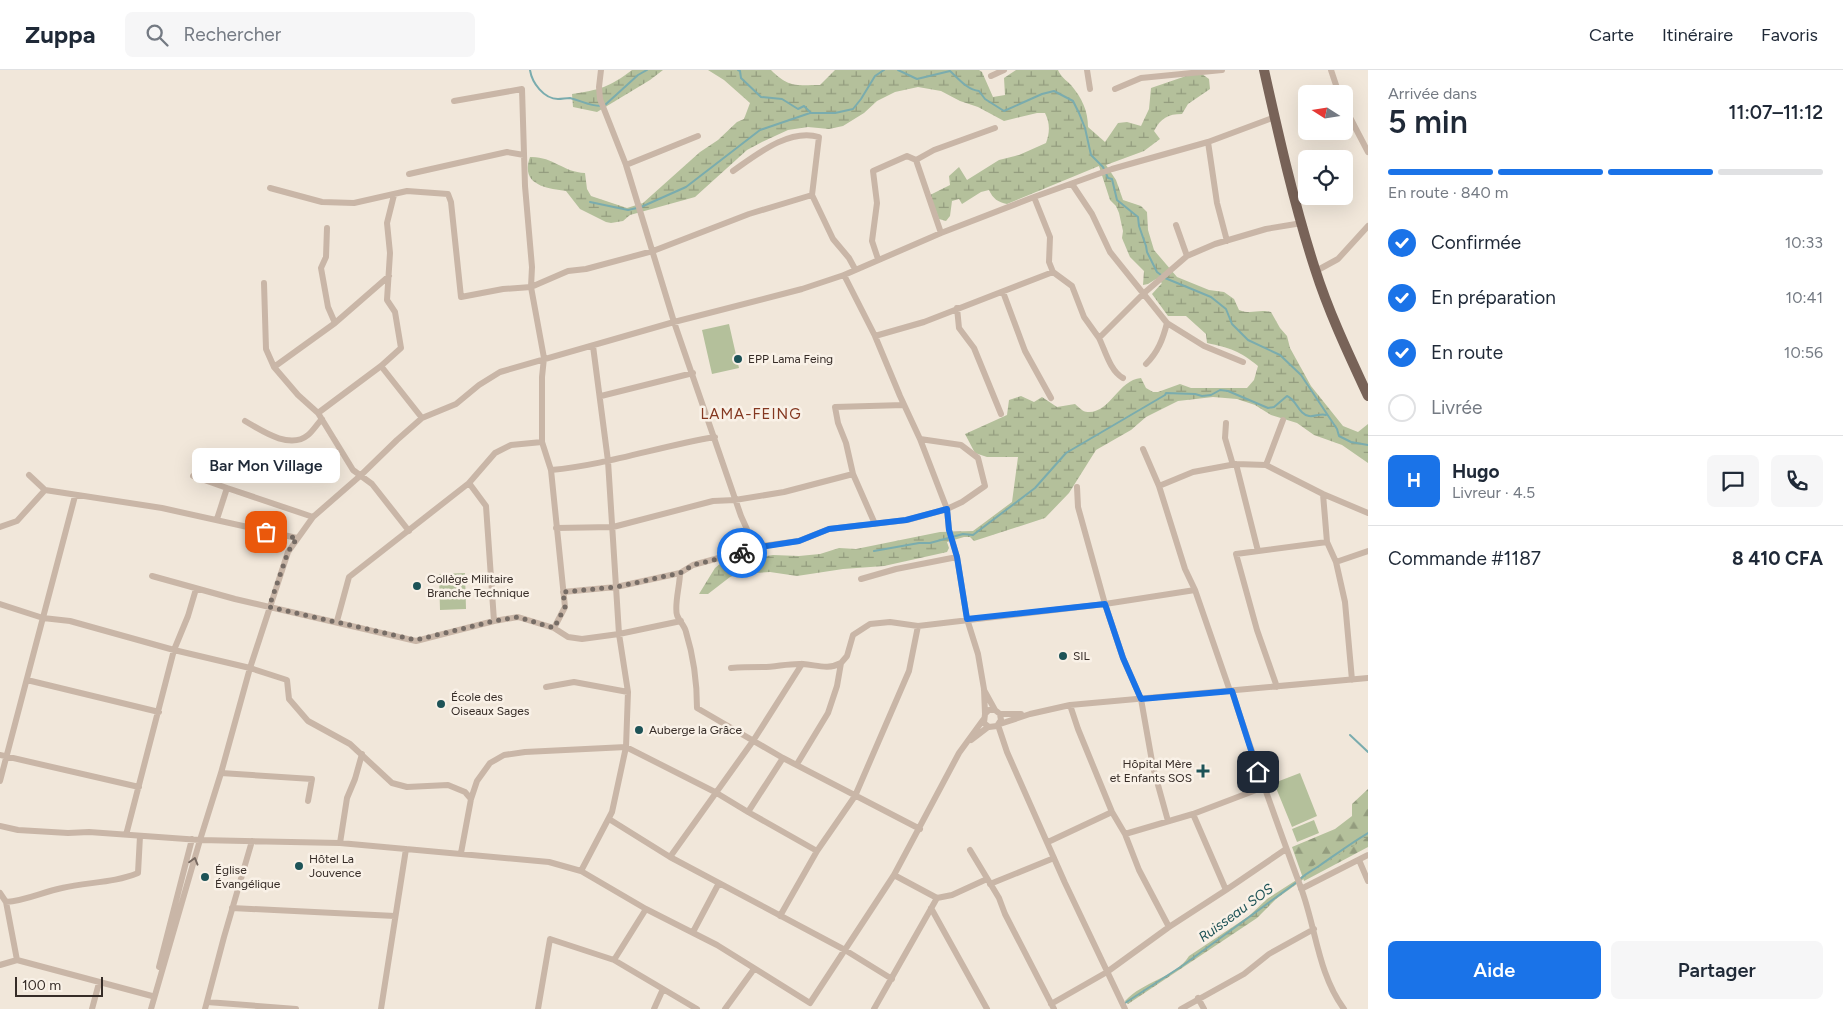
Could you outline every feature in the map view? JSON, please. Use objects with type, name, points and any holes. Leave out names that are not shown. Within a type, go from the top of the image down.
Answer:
[{"type":"main road","points":[[1264,70],[1302,223],[1316,271],[1342,339],[1368,396]]},
{"type":"street","points":[[601,70],[600,99],[626,165],[674,322],[735,500],[754,548]]},
{"type":"street","points":[[990,76],[1004,70]]},
{"type":"street","points":[[1087,70],[1090,89]]},
{"type":"street","points":[[1116,88],[1141,78],[1222,70]]},
{"type":"street","points":[[1331,70],[1336,85]]},
{"type":"street","points":[[454,102],[522,89],[525,186],[532,267],[531,287],[544,358],[542,376],[542,442],[551,470],[565,607],[554,628]]},
{"type":"street","points":[[151,1009],[250,668],[288,552],[313,517],[422,418],[456,404],[479,385],[500,372],[674,322],[802,289],[844,275],[941,233],[1034,197],[1112,169],[1208,142],[1275,117]]},
{"type":"street","points":[[1353,123],[1368,152]]},
{"type":"street","points":[[916,160],[951,144],[995,128]]},
{"type":"street","points":[[626,165],[698,136]]},
{"type":"street","points":[[733,171],[777,142],[789,138],[819,137],[812,195],[833,239],[849,258],[855,269]]},
{"type":"street","points":[[1208,142],[1217,203],[1227,241]]},
{"type":"street","points":[[409,174],[507,152],[524,154]]},
{"type":"street","points":[[878,259],[872,241],[877,203],[873,171],[907,156],[916,160],[941,233]]},
{"type":"street","points":[[1072,184],[1092,214],[1110,252],[1167,323],[1204,346],[1243,362]]},
{"type":"street","points":[[270,188],[330,203],[354,203],[408,191],[448,194],[451,202],[461,297],[502,289],[531,287],[568,271],[586,269],[653,251],[749,214],[812,195]]},
{"type":"street","points":[[245,421],[275,438],[296,440],[308,436],[320,416],[401,348],[394,312],[387,300],[390,253],[387,224],[394,194]]},
{"type":"street","points":[[1034,197],[1050,236],[1049,262],[1053,272],[1072,286],[1084,317],[1099,338],[1118,375],[1123,378]]},
{"type":"street","points":[[1099,338],[1142,294],[1186,256],[1266,229],[1302,223]]},
{"type":"street","points":[[1176,225],[1186,256]]},
{"type":"street","points":[[1316,271],[1338,259],[1368,226]]},
{"type":"street","points":[[327,228],[326,257],[321,268],[328,307],[336,323]]},
{"type":"street","points":[[875,336],[924,322],[1053,272]]},
{"type":"street","points":[[844,275],[875,336],[920,439],[947,509],[949,530],[957,557],[967,619],[978,654],[984,689],[984,717]]},
{"type":"street","points":[[274,367],[336,323],[389,276]]},
{"type":"street","points":[[264,283],[266,349],[274,367],[298,395],[320,416],[353,470],[372,484],[409,531]]},
{"type":"street","points":[[1003,292],[1025,351],[1051,398]]},
{"type":"street","points":[[957,308],[959,328],[974,348],[1001,414]]},
{"type":"street","points":[[1146,364],[1155,354],[1167,323]]},
{"type":"street","points":[[580,871],[609,819],[626,747],[628,692],[620,634],[608,461],[594,346]]},
{"type":"street","points":[[381,366],[422,418]]},
{"type":"street","points":[[601,396],[693,373]]},
{"type":"street","points":[[875,524],[853,474],[835,407],[904,405]]},
{"type":"street","points":[[1266,465],[1283,420]]},
{"type":"street","points":[[1226,423],[1224,438],[1234,464],[1258,551]]},
{"type":"street","points":[[551,470],[608,461],[714,437]]},
{"type":"street","points":[[563,592],[616,587],[680,573],[693,565],[754,548],[799,541],[829,529],[906,520],[947,509],[962,502],[984,486],[978,458],[961,445],[920,439]]},
{"type":"street","points":[[337,621],[349,577],[468,482],[495,453],[512,445],[542,442]]},
{"type":"street","points":[[1143,449],[1159,486],[1185,569],[1195,590],[1299,883],[1314,929],[1322,963],[1330,984],[1344,1009]]},
{"type":"street","points":[[1159,486],[1193,472],[1234,464],[1266,465],[1323,494],[1368,513]]},
{"type":"street","points":[[556,528],[612,527],[713,502],[784,492],[853,474]]},
{"type":"street","points":[[29,475],[45,490],[146,505],[297,538]]},
{"type":"street","points":[[193,476],[313,517]]},
{"type":"street","points":[[468,482],[486,506],[494,621]]},
{"type":"street","points":[[1077,487],[1078,507],[1105,604],[1123,658],[1141,699],[1153,766],[1168,821]]},
{"type":"street","points":[[217,519],[227,488]]},
{"type":"street","points":[[0,527],[17,521],[45,490]]},
{"type":"street","points":[[1323,494],[1327,542],[1336,562],[1345,602],[1352,680]]},
{"type":"street","points":[[0,780],[3,756],[27,680],[76,496]]},
{"type":"street","points":[[1277,687],[1257,630],[1236,554],[1327,542]]},
{"type":"street","points":[[1336,562],[1368,551]]},
{"type":"street","points":[[861,579],[896,569],[957,557]]},
{"type":"street","points":[[680,573],[677,615],[686,630],[697,681],[697,708],[783,758],[920,829]]},
{"type":"street","points":[[152,576],[269,607],[416,640],[518,617],[554,628],[568,637],[582,639],[620,634],[681,621]]},
{"type":"street","points":[[126,835],[160,712],[174,650],[188,616],[196,589]]},
{"type":"street","points":[[731,668],[750,666],[764,668],[802,664],[834,667],[847,656],[853,634],[870,624],[890,622],[918,626],[1105,604],[1195,590]]},
{"type":"street","points":[[0,604],[43,618],[70,622],[250,668],[288,680],[290,699],[308,722],[350,744],[392,783],[407,787],[448,785],[465,792],[471,799]]},
{"type":"street","points":[[780,916],[817,851],[855,796],[909,671],[918,626]]},
{"type":"street","points":[[797,764],[828,713],[838,686],[841,663]]},
{"type":"street","points":[[670,857],[753,741],[802,664]]},
{"type":"street","points":[[964,745],[995,726],[1030,714],[1070,705],[1368,678]]},
{"type":"street","points":[[27,680],[160,712]]},
{"type":"street","points":[[546,687],[574,682],[628,692]]},
{"type":"street","points":[[984,689],[1001,720],[995,726]]},
{"type":"street","points":[[1070,705],[1112,812],[1124,834],[1139,870],[1169,927]]},
{"type":"street","points":[[0,826],[18,830],[200,840],[340,843],[549,862],[580,871],[646,909],[693,932],[754,969],[808,1006],[894,875],[964,745],[989,710],[1030,714]]},
{"type":"street","points":[[984,717],[995,726],[1125,1009]]},
{"type":"street","points":[[461,853],[471,799],[477,781],[490,763],[504,755],[525,752],[626,747],[715,792],[817,851]]},
{"type":"street","points":[[340,843],[347,798],[362,754]]},
{"type":"street","points":[[3,756],[138,787]]},
{"type":"street","points":[[748,812],[783,758]]},
{"type":"street","points":[[221,773],[312,779],[308,801]]},
{"type":"street","points":[[1124,834],[1193,814],[1264,787]]},
{"type":"street","points":[[1048,842],[1112,812]]},
{"type":"street","points":[[1193,814],[1226,890]]},
{"type":"street","points":[[609,819],[670,857],[844,950],[892,979]]},
{"type":"street","points":[[17,960],[2,897],[20,901],[61,888],[127,877],[138,872],[140,836]]},
{"type":"street","points":[[148,1009],[192,839]]},
{"type":"street","points":[[252,841],[206,1006],[296,1009]]},
{"type":"street","points":[[381,1009],[406,849]]},
{"type":"street","points":[[970,850],[989,882],[1052,1006],[1107,972],[1169,927],[1286,849]]},
{"type":"street","points":[[1299,883],[1368,855]]},
{"type":"street","points":[[894,875],[937,898],[952,896],[1054,858]]},
{"type":"street","points":[[1359,860],[1368,881]]},
{"type":"street","points":[[693,932],[719,883]]},
{"type":"street","points":[[874,1009],[937,898]]},
{"type":"street","points":[[232,908],[395,916]]},
{"type":"street","points":[[932,908],[987,1009]]},
{"type":"street","points":[[614,960],[646,909]]},
{"type":"street","points":[[1181,1009],[1244,974],[1268,954],[1314,929]]},
{"type":"street","points":[[538,1009],[550,939],[614,960],[697,1009]]},
{"type":"street","points":[[0,965],[17,960],[152,996]]},
{"type":"street","points":[[725,1009],[754,969]]},
{"type":"street","points":[[92,1009],[100,982]]},
{"type":"street","points":[[654,1009],[663,990]]},
{"type":"street","points":[[1198,998],[1204,1009]]},
{"type":"green space","points":[[632,70],[663,70],[597,112],[573,107],[572,94],[604,87]]},
{"type":"green space","points":[[708,70],[771,70],[788,83],[820,85],[835,70],[979,70],[982,72],[993,97],[1005,95],[1004,78],[1016,70],[1058,70],[1081,100],[1086,110],[1088,127],[1105,142],[1118,123],[1127,122],[1141,126],[1149,109],[1151,88],[1189,75],[1202,74],[1209,79],[1210,89],[1188,104],[1182,114],[1169,116],[1159,123],[1154,131],[1160,139],[1144,151],[1106,165],[1116,180],[1123,200],[1141,206],[1147,212],[1148,230],[1154,250],[1177,277],[1209,290],[1224,292],[1234,299],[1239,310],[1271,312],[1287,336],[1290,348],[1311,386],[1343,426],[1358,432],[1368,424],[1368,463],[1342,445],[1314,435],[1297,423],[1271,415],[1255,405],[1237,399],[1213,397],[1178,401],[1146,417],[1131,430],[1096,450],[1069,493],[1045,518],[974,541],[970,537],[964,537],[947,542],[949,548],[947,552],[884,566],[843,569],[797,576],[770,572],[738,574],[730,577],[708,594],[699,594],[715,568],[721,563],[773,555],[799,556],[820,554],[839,548],[856,549],[940,532],[973,531],[1012,502],[1018,457],[987,457],[975,453],[965,434],[1007,415],[1009,400],[1021,396],[1034,402],[1042,397],[1057,407],[1075,404],[1083,411],[1097,411],[1109,402],[1126,384],[1133,380],[1141,378],[1146,388],[1153,392],[1180,384],[1191,388],[1247,388],[1254,380],[1258,366],[1234,351],[1207,343],[1206,334],[1186,316],[1168,316],[1152,294],[1162,283],[1156,279],[1143,285],[1144,271],[1130,257],[1122,238],[1123,231],[1119,213],[1116,206],[1110,200],[1099,166],[1007,204],[996,200],[989,190],[981,192],[962,204],[959,199],[952,201],[950,216],[946,221],[939,219],[930,195],[950,185],[949,176],[959,167],[967,180],[999,160],[1019,155],[1046,143],[1049,128],[1045,113],[1037,113],[1004,121],[941,91],[918,87],[895,92],[877,101],[864,113],[843,126],[829,129],[808,127],[788,130],[762,142],[747,150],[695,197],[630,215],[623,221],[611,223],[580,209],[566,191],[543,186],[532,179],[529,174],[530,157],[538,157],[570,170],[585,173],[587,189],[591,196],[627,208],[643,203],[700,152],[718,140],[737,122],[744,119],[750,103],[724,80]]},
{"type":"green space","points":[[729,324],[739,368],[712,374],[702,330]]},
{"type":"green space","points":[[465,573],[466,609],[440,610],[439,574]]},
{"type":"green space","points":[[1300,773],[1317,816],[1292,827],[1274,783]]},
{"type":"green space","points":[[1368,789],[1368,847],[1304,881],[1292,847],[1335,829],[1352,816],[1352,804]]},
{"type":"green space","points":[[1314,820],[1319,833],[1297,842],[1292,829]]},
{"type":"green space","points":[[1368,829],[1368,837],[1307,875],[1276,899],[1257,918],[1128,1004],[1125,1001],[1132,994],[1176,969],[1189,956],[1249,916],[1267,899]]},
{"type":"waterway","points":[[530,70],[536,85],[548,96],[558,99],[570,98],[601,106]]},
{"type":"waterway","points":[[605,105],[638,75],[647,70]]},
{"type":"waterway","points":[[738,70],[740,71],[741,78],[761,97],[782,99],[798,109],[804,106],[810,112]]},
{"type":"waterway","points":[[641,207],[686,187],[760,130],[810,113],[835,113],[853,109],[875,76],[884,70]]},
{"type":"waterway","points":[[898,70],[917,79],[950,71],[967,86],[979,91],[985,99],[1004,111],[1042,94],[1054,91],[1073,101],[1085,128],[1091,155],[1103,167],[1108,178],[1112,179],[1117,200],[1138,217],[1147,252],[1157,272],[1165,278],[1211,297],[1226,309],[1232,324],[1248,340],[1280,355],[1301,375],[1337,429],[1339,436],[1351,442],[1368,445]]},
{"type":"waterway","points":[[590,202],[628,210],[637,208]]},
{"type":"waterway","points":[[874,551],[919,543],[930,543],[963,534],[973,535],[1035,488],[1066,453],[1166,393],[1202,396],[1211,395],[1220,390],[1228,391],[1268,408],[1274,407],[1287,396],[1305,415],[1326,415]]},
{"type":"waterway","points":[[1350,735],[1368,752]]},
{"type":"waterway","name":"Ruisseau SOS","points":[[1300,879],[1368,833]]},
{"type":"waterway","name":"Ruisseau SOS","points":[[1125,1003],[1182,966],[1297,882]]},
{"type":"way so far","points":[[266,532],[297,538],[288,552],[269,607],[416,640],[518,617],[554,628],[565,607],[563,592],[616,587],[662,575],[680,573],[693,565],[742,553]]},
{"type":"place","name":"EPP Lama Feing","points":[[738,359]]},
{"type":"place","name":"Bar Mon Village","points":[[266,532]]},
{"type":"place","name":"Collège Militaire Branche Technique","points":[[417,586]]},
{"type":"place","name":"SIL","points":[[1063,656]]},
{"type":"place","name":"École des Oiseaux Sages","points":[[441,704]]},
{"type":"place","name":"Auberge la Grâce","points":[[639,730]]},
{"type":"place","name":"Hôpital Mère et Enfants SOS","points":[[1203,771]]},
{"type":"place","name":"Hôtel La Jouvence","points":[[299,866]]},
{"type":"place","name":"Église Évangélique","points":[[205,877]]},
{"type":"district","name":"LAMA-FEING","points":[[751,414]]},
{"type":"route","points":[[742,553],[754,548],[799,541],[829,529],[906,520],[947,509],[949,530],[957,557],[967,619],[1105,604],[1123,658],[1141,699],[1232,691],[1258,772]]}]
